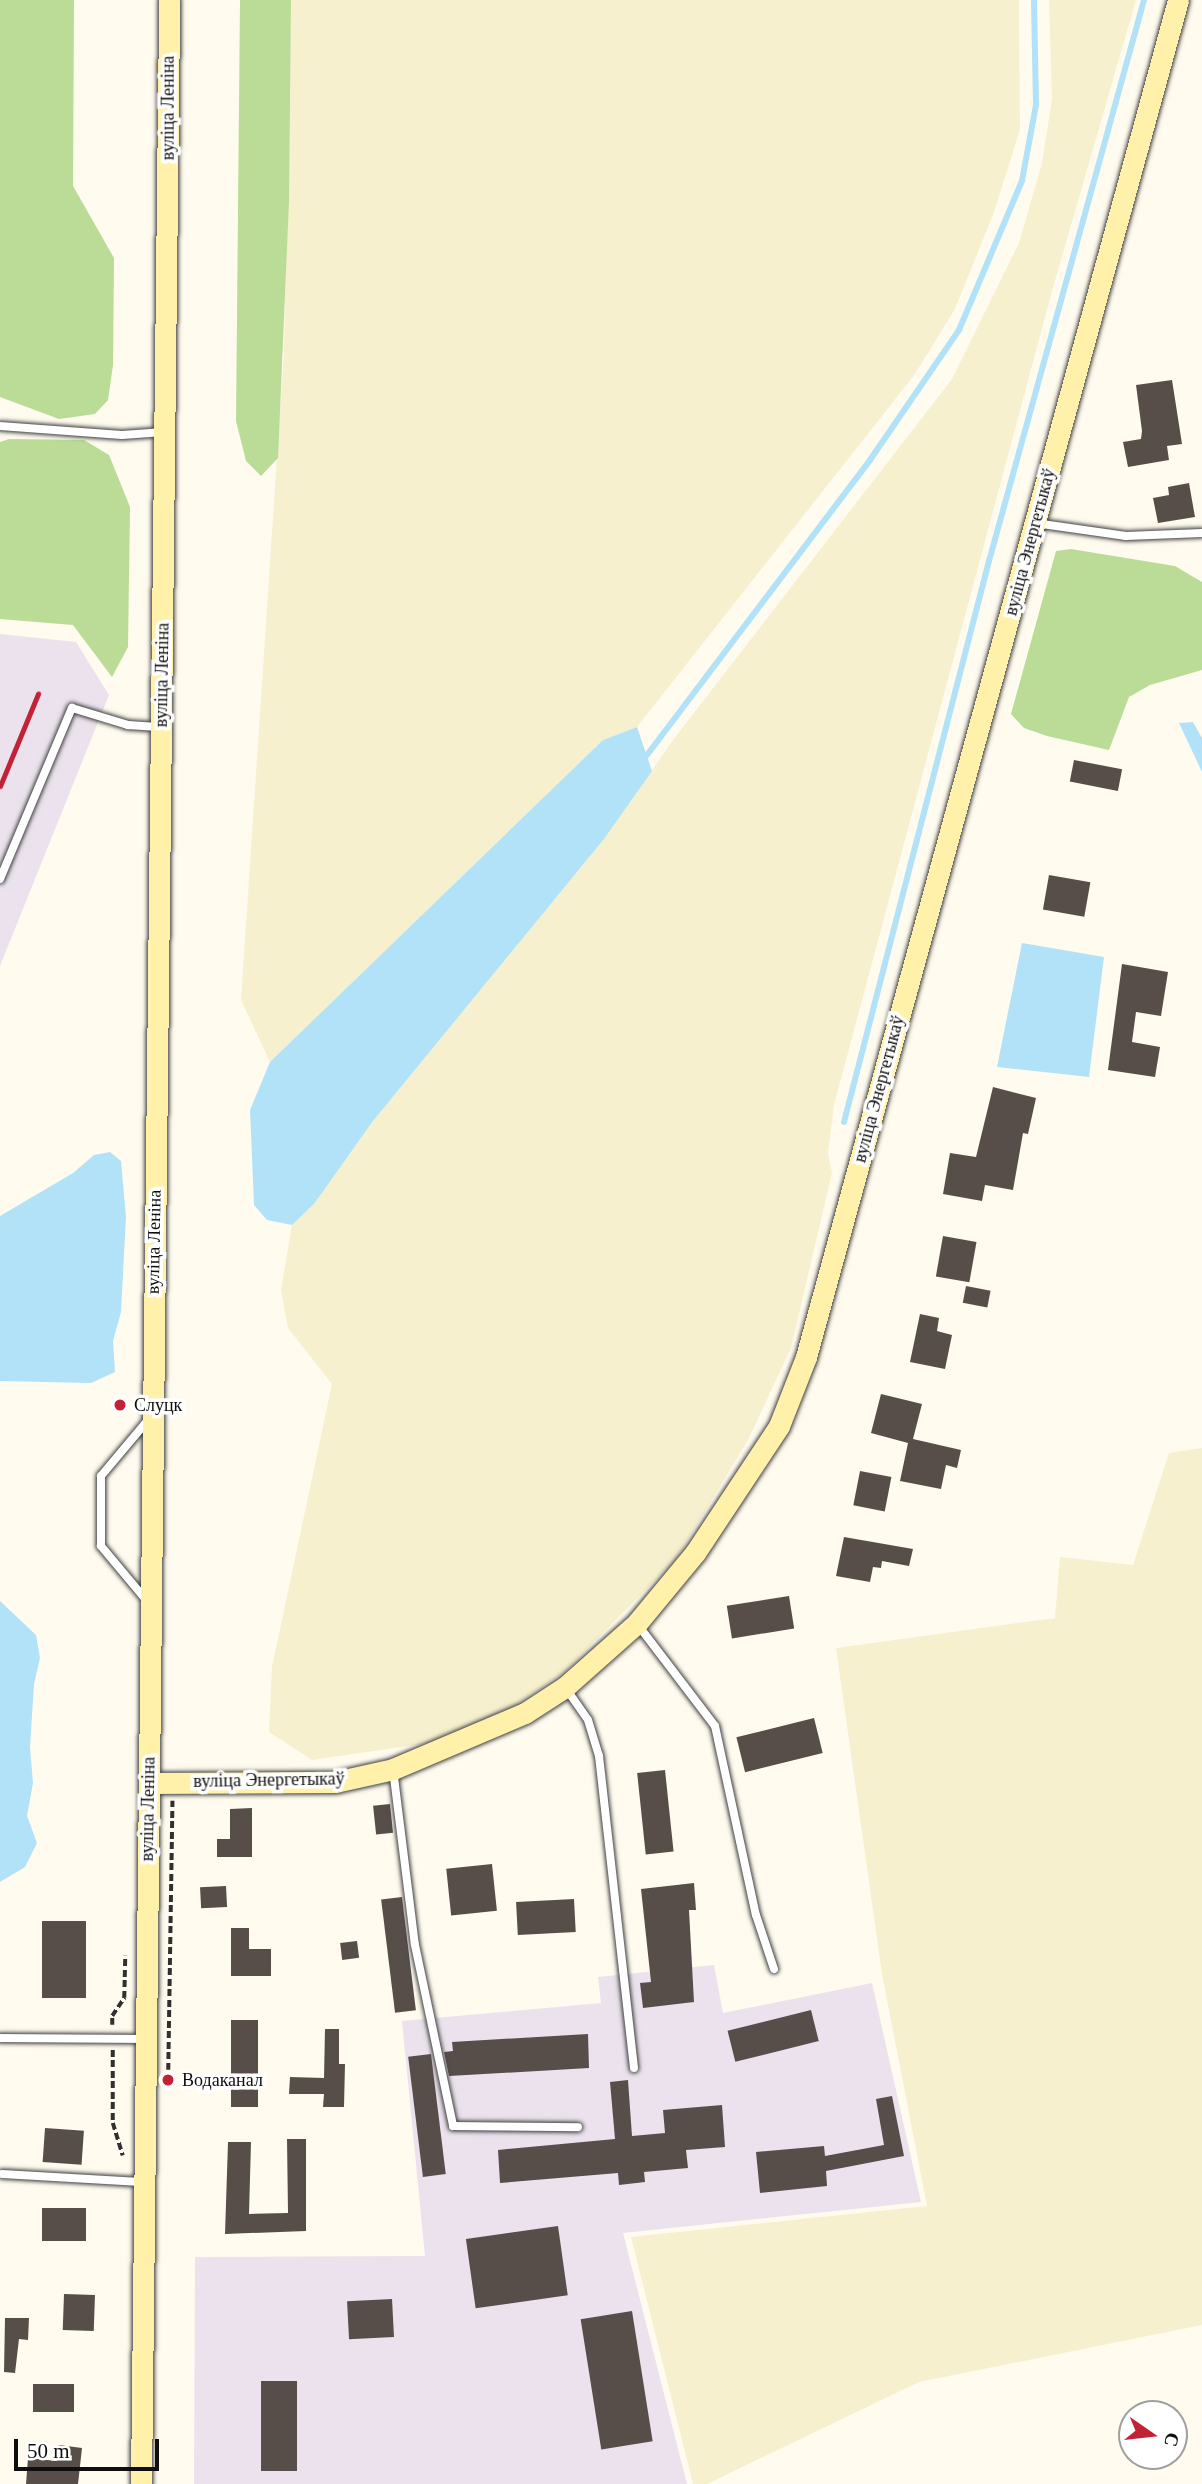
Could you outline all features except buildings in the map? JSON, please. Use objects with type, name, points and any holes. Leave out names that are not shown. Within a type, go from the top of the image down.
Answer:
[{"type":"main road","name":"вуліца Леніна","points":[[141,2484],[149,1603],[167,432],[169,0]]},
{"type":"main road","name":"вуліца Энергетыкаў","points":[[149,1783],[335,1782],[393,1769],[526,1713],[565,1687],[636,1623],[695,1553],[746,1480],[779,1426],[806,1357],[1178,0]]},
{"type":"lane","points":[[0,426],[122,435],[167,432]]},
{"type":"lane","points":[[1035,523],[1126,536],[1202,533]]},
{"type":"lane","points":[[0,879],[72,708],[128,725],[161,727]]},
{"type":"lane","points":[[149,1603],[101,1546],[101,1476],[152,1415]]},
{"type":"lane","points":[[636,1623],[715,1726],[756,1915],[774,1969]]},
{"type":"lane","points":[[565,1687],[587,1720],[599,1756],[634,2068]]},
{"type":"lane","points":[[393,1769],[415,1945],[453,2126],[578,2127]]},
{"type":"lane","points":[[0,2038],[145,2039]]},
{"type":"lane","points":[[2,2174],[144,2182]]},
{"type":"shaded area","points":[[291,0],[1019,0],[1020,130],[994,212],[955,309],[915,374],[637,727],[603,740],[270,1062],[241,1000],[284,352]]},
{"type":"shaded area","points":[[1049,0],[1136,0],[1052,291],[834,1105],[828,1153],[832,1173],[791,1348],[748,1440],[676,1559],[564,1672],[511,1708],[429,1743],[312,1760],[269,1732],[272,1667],[332,1384],[288,1328],[281,1290],[292,1225],[314,1204],[373,1121],[604,839],[673,740],[952,379],[1019,243],[1042,163],[1052,99]]},
{"type":"shaded area","points":[[0,634],[76,642],[109,695],[0,966]]},
{"type":"shaded area","points":[[1202,1448],[1202,2325],[919,2382],[707,2484],[693,2484],[631,2237],[927,2206],[882,1974],[836,1648],[1055,1618],[1060,1557],[1133,1565],[1169,1453]]},
{"type":"shaded area","points":[[714,1965],[723,2013],[872,1983],[921,2202],[623,2233],[687,2484],[194,2484],[195,2257],[425,2256],[402,2021],[601,2003],[598,1977]]},
{"type":"green space","points":[[0,0],[74,0],[73,186],[114,258],[113,365],[108,400],[95,414],[59,419],[0,397]]},
{"type":"green space","points":[[240,0],[291,0],[289,201],[278,458],[261,476],[246,461],[236,421]]},
{"type":"green space","points":[[9,439],[84,440],[109,455],[130,507],[128,647],[112,677],[73,625],[0,619],[0,442]]},
{"type":"green space","points":[[1071,549],[1175,566],[1202,582],[1202,670],[1150,685],[1129,697],[1109,750],[1024,728],[1011,714],[1056,551]]},
{"type":"water","points":[[1193,722],[1202,738],[1202,772],[1179,723]]},
{"type":"water","points":[[637,727],[652,771],[604,839],[373,1121],[314,1204],[292,1225],[267,1220],[254,1205],[250,1110],[270,1062],[603,740]]},
{"type":"water","points":[[1022,943],[1104,957],[1089,1077],[997,1067]]},
{"type":"water","points":[[110,1152],[121,1161],[126,1217],[121,1312],[113,1341],[115,1372],[91,1383],[0,1381],[0,1216],[73,1173],[94,1155]]},
{"type":"water","points":[[0,1601],[36,1635],[40,1658],[34,1684],[30,1747],[33,1783],[27,1816],[37,1843],[25,1867],[0,1882]]},
{"type":"waterway","points":[[647,755],[870,460],[959,330],[1022,181],[1036,105],[1034,0]]},
{"type":"waterway","points":[[844,1122],[989,561],[1144,0]]},
{"type":"railway","points":[[0,786],[38,694]]},
{"type":"place","name":"Слуцк","points":[[120,1405]]},
{"type":"place","name":"Водаканал","points":[[168,2080]]}]
